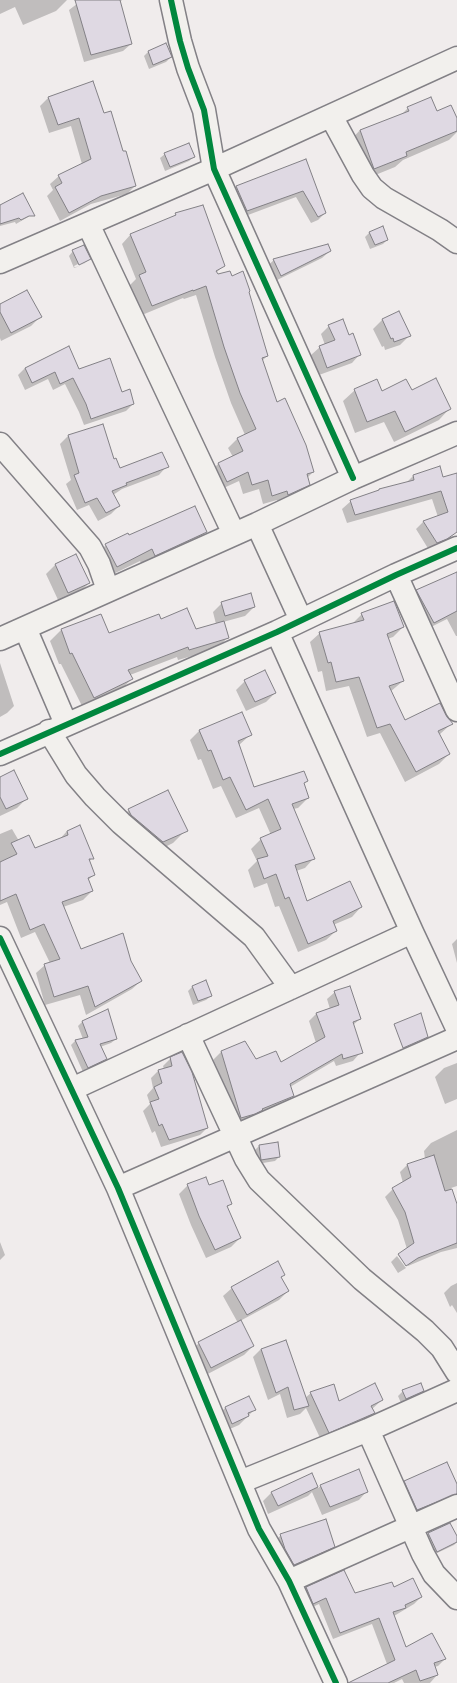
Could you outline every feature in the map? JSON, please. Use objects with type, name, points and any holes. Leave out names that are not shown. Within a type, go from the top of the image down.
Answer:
[{"type":"street","points":[[171,0],[186,61],[204,110],[214,169],[353,478]]},
{"type":"street","points":[[0,262],[214,169],[457,58]]},
{"type":"street","points":[[331,116],[372,188],[384,198],[440,230],[457,242]]},
{"type":"street","points":[[88,224],[234,534]]},
{"type":"street","points":[[0,639],[257,524],[353,478],[457,433]]},
{"type":"street","points":[[0,444],[90,547],[99,564],[108,590]]},
{"type":"street","points":[[257,524],[301,620]]},
{"type":"street","points":[[0,754],[277,632],[396,575],[457,548]]},
{"type":"street","points":[[396,575],[457,710]]},
{"type":"street","points":[[25,628],[57,728],[76,775],[121,823],[254,937],[291,988]]},
{"type":"street","points":[[277,632],[412,932],[457,1028]]},
{"type":"street","points":[[72,1089],[412,932]]},
{"type":"street","points":[[0,938],[118,1188],[259,1529],[289,1581],[336,1683]]},
{"type":"street","points":[[188,1035],[246,1159],[258,1180],[362,1279],[425,1331],[442,1348],[457,1372]]},
{"type":"street","points":[[118,1188],[457,1038]]},
{"type":"street","points":[[240,1482],[368,1430],[457,1390]]},
{"type":"street","points":[[368,1430],[412,1526],[423,1554],[434,1574],[457,1598]]},
{"type":"street","points":[[289,1581],[457,1506]]},
{"type":"building","points":[[75,0],[120,0],[132,44],[91,55]]},
{"type":"building","points":[[166,43],[172,57],[153,65],[148,51]]},
{"type":"building","points":[[93,81],[104,113],[111,111],[123,151],[126,151],[136,186],[101,196],[69,213],[55,187],[62,183],[58,175],[91,159],[79,118],[58,125],[48,97]]},
{"type":"building","points":[[431,97],[437,111],[451,105],[457,118],[457,131],[406,152],[407,156],[374,169],[360,130],[409,111],[407,107]]},
{"type":"building","points":[[189,143],[195,157],[170,167],[164,153]]},
{"type":"building","points":[[306,159],[326,213],[318,217],[303,191],[247,211],[236,186]]},
{"type":"building","points":[[23,193],[35,216],[29,216],[21,220],[19,218],[0,224],[0,205]]},
{"type":"building","points":[[203,205],[225,266],[216,271],[218,274],[230,271],[232,276],[243,271],[268,356],[262,358],[277,402],[285,398],[306,445],[314,472],[307,474],[310,485],[288,495],[287,491],[272,496],[268,480],[252,485],[248,472],[227,482],[218,463],[243,451],[237,438],[256,429],[240,393],[224,347],[206,286],[152,306],[139,275],[146,272],[130,234],[176,215],[175,213]]},
{"type":"building","points":[[383,226],[388,240],[375,245],[369,232]]},
{"type":"building","points":[[328,244],[331,251],[281,276],[273,259]]},
{"type":"building","points":[[84,245],[91,259],[79,265],[72,250]]},
{"type":"building","points":[[27,290],[42,317],[11,333],[0,312],[0,304]]},
{"type":"building","points":[[399,311],[411,336],[394,342],[393,338],[391,339],[382,319]]},
{"type":"building","points":[[343,319],[349,335],[353,333],[361,355],[327,368],[319,346],[335,340],[328,325]]},
{"type":"building","points":[[69,346],[79,369],[110,358],[122,392],[130,389],[134,404],[91,419],[86,404],[73,378],[60,384],[55,372],[32,383],[25,368]]},
{"type":"building","points":[[436,378],[451,409],[405,432],[395,411],[367,422],[354,389],[377,379],[382,391],[406,379],[412,390]]},
{"type":"building","points":[[103,424],[114,459],[116,458],[120,468],[162,452],[169,467],[126,483],[127,485],[112,491],[120,506],[106,513],[97,498],[85,503],[74,475],[79,473],[68,435]]},
{"type":"building","points":[[440,466],[443,477],[457,473],[457,532],[447,539],[437,543],[423,521],[448,512],[441,491],[355,515],[350,500],[379,489],[414,480],[413,475]]},
{"type":"building","points":[[195,506],[207,532],[155,556],[152,549],[117,567],[105,544]]},
{"type":"building","points":[[76,554],[90,583],[68,593],[55,564]]},
{"type":"building","points":[[457,572],[457,611],[434,623],[416,590]]},
{"type":"building","points":[[251,593],[255,607],[225,616],[221,602]]},
{"type":"building","points":[[394,601],[404,627],[387,634],[404,681],[389,686],[405,720],[440,703],[446,715],[453,724],[438,731],[450,754],[416,772],[390,724],[377,728],[359,677],[336,682],[331,662],[328,663],[319,632],[364,620],[361,613]]},
{"type":"building","points":[[187,608],[196,629],[224,621],[229,638],[189,650],[188,647],[128,670],[133,679],[94,698],[72,653],[70,654],[61,629],[101,614],[109,633],[159,614],[161,619]]},
{"type":"building","points":[[265,670],[276,693],[255,702],[244,680]]},
{"type":"building","points":[[242,712],[252,735],[238,741],[254,787],[304,771],[308,781],[304,783],[309,798],[292,804],[315,859],[295,865],[307,901],[350,881],[362,907],[333,921],[337,931],[308,944],[289,897],[285,899],[276,874],[264,879],[257,859],[268,856],[260,838],[281,829],[268,799],[246,810],[230,777],[223,780],[211,750],[208,751],[199,730]]},
{"type":"building","points":[[14,770],[28,799],[6,809],[0,797],[0,777]]},
{"type":"building","points":[[168,790],[188,831],[163,842],[131,815],[128,809]]},
{"type":"building","points":[[80,825],[94,859],[89,859],[95,875],[88,878],[93,891],[62,902],[81,949],[123,933],[131,961],[142,981],[95,1007],[88,986],[54,997],[44,964],[60,959],[44,924],[30,930],[16,894],[0,901],[0,862],[17,854],[11,843],[29,835],[35,848],[68,835],[67,831]]},
{"type":"building","points":[[206,980],[212,996],[198,1001],[192,986]]},
{"type":"building","points":[[350,986],[361,1019],[353,1022],[363,1053],[343,1059],[342,1054],[290,1084],[294,1096],[262,1109],[263,1110],[255,1114],[241,1118],[221,1051],[245,1041],[256,1059],[276,1051],[281,1062],[325,1037],[316,1013],[339,1005],[334,991]]},
{"type":"building","points":[[108,1009],[117,1039],[100,1044],[107,1059],[88,1068],[75,1040],[88,1037],[82,1021]]},
{"type":"building","points":[[421,1013],[428,1037],[403,1048],[394,1024]]},
{"type":"building","points":[[182,1052],[192,1072],[208,1128],[169,1140],[162,1124],[159,1126],[150,1102],[159,1099],[154,1087],[162,1083],[158,1070],[172,1066],[170,1057]]},
{"type":"building","points":[[278,1142],[280,1157],[261,1160],[259,1145]]},
{"type":"building","points":[[434,1155],[445,1191],[452,1189],[457,1204],[457,1243],[418,1258],[406,1266],[398,1254],[414,1243],[405,1212],[392,1188],[411,1177],[407,1164]]},
{"type":"building","points":[[206,1177],[209,1185],[223,1180],[232,1204],[227,1206],[241,1238],[215,1250],[199,1216],[187,1184]]},
{"type":"building","points":[[278,1261],[285,1275],[281,1277],[289,1291],[247,1315],[231,1287]]},
{"type":"building","points":[[241,1320],[254,1346],[211,1368],[198,1342]]},
{"type":"building","points":[[286,1340],[309,1406],[294,1410],[288,1387],[276,1393],[261,1349]]},
{"type":"building","points":[[375,1383],[383,1400],[371,1406],[375,1413],[329,1433],[310,1392],[334,1384],[339,1401]]},
{"type":"building","points":[[421,1383],[424,1391],[406,1399],[402,1390]]},
{"type":"building","points":[[249,1396],[256,1410],[248,1413],[249,1416],[232,1424],[225,1407]]},
{"type":"building","points":[[447,1462],[457,1484],[457,1494],[417,1510],[404,1481]]},
{"type":"building","points":[[359,1469],[368,1492],[330,1507],[320,1485]]},
{"type":"building","points":[[312,1473],[318,1487],[278,1506],[271,1492]]},
{"type":"building","points":[[326,1519],[335,1547],[294,1565],[285,1549],[280,1534]]},
{"type":"building","points":[[450,1523],[457,1536],[457,1542],[437,1552],[428,1533]]},
{"type":"building","points":[[344,1570],[355,1593],[392,1582],[394,1587],[413,1578],[422,1597],[405,1605],[406,1608],[393,1612],[406,1647],[432,1633],[446,1659],[434,1663],[438,1675],[420,1681],[416,1670],[388,1683],[348,1683],[395,1660],[379,1618],[340,1633],[326,1598],[313,1604],[306,1587]]},
{"type":"cycle path","points":[[171,0],[180,41],[188,68],[204,110],[214,169],[353,478]]},
{"type":"cycle path","points":[[0,754],[277,632],[396,575],[457,548]]},
{"type":"cycle path","points":[[0,938],[118,1188],[259,1529],[289,1581],[336,1683]]}]
